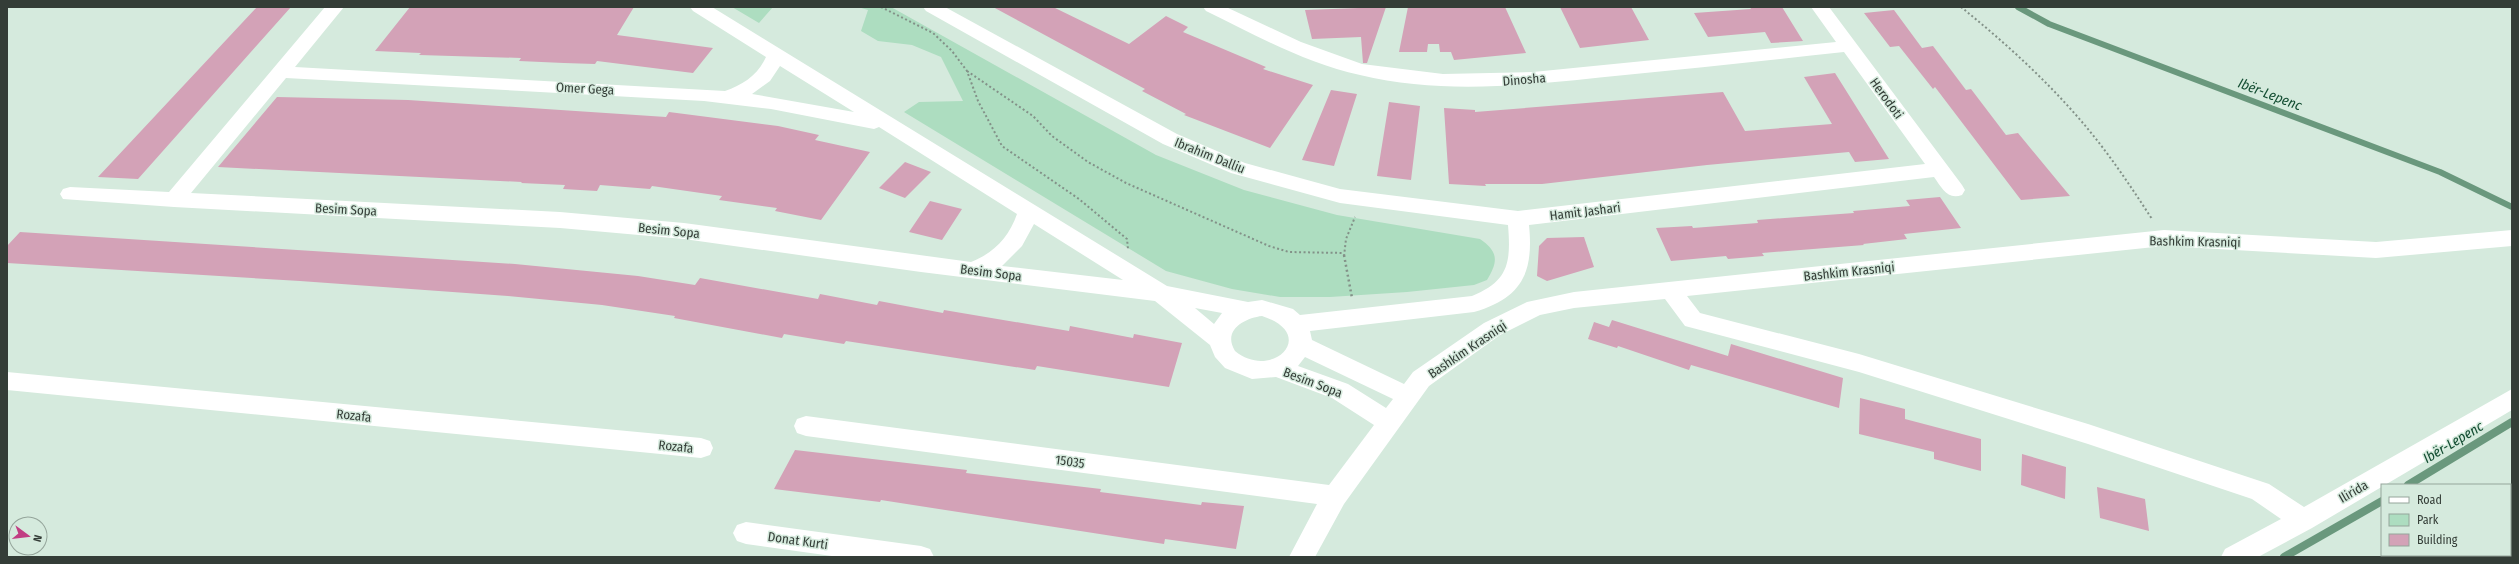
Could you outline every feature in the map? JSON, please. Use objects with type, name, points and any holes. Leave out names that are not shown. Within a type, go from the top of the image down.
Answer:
[{"type":"street","points":[[174,200],[335,7]]},
{"type":"street","name":"Besim Sopa","points":[[699,7],[887,125],[1161,293],[1220,341]]},
{"type":"street","name":"Ibrahim Dalliu","points":[[932,7],[1170,139],[1238,168],[1340,196],[1518,218]]},
{"type":"street","name":"Dinosha","points":[[1212,7],[1299,48],[1344,65],[1382,74],[1427,79],[1504,80],[1849,46]]},
{"type":"street","name":"Herodoti","points":[[1820,7],[1955,190]]},
{"type":"street","points":[[727,97],[743,93],[756,84],[772,66],[776,55]]},
{"type":"street","name":"Omer Gega","points":[[281,72],[727,97],[771,103],[887,125]]},
{"type":"street","name":"Hamit Jashari","points":[[1518,218],[1940,169]]},
{"type":"street","name":"Besim Sopa","points":[[70,194],[560,220],[684,231],[972,270],[1161,293],[1248,310]]},
{"type":"street","points":[[972,270],[989,265],[1016,242],[1028,212]]},
{"type":"street","points":[[1298,334],[1357,316],[1474,304],[1502,292],[1511,284],[1521,262],[1522,250],[1518,218]]},
{"type":"street","name":"Bashkim Krasniqi","points":[[1302,557],[1335,496],[1422,379],[1492,329],[1535,308],[1574,300],[2164,238],[2376,250],[2512,238]]},
{"type":"street","points":[[1671,290],[1685,311],[1694,320],[1859,363],[2096,437],[2260,491],[2303,520]]},
{"type":"street","name":"Besim Sopa","points":[[1389,422],[1340,391],[1277,368],[1251,370],[1239,366],[1229,360],[1222,351],[1220,341],[1221,331],[1226,322],[1236,314],[1248,310],[1262,308],[1275,310],[1287,316],[1298,334],[1408,396]]},
{"type":"street","name":"Besim Sopa","points":[[1277,368],[1296,355],[1298,334]]},
{"type":"street","name":"Rozafa","points":[[7,381],[701,448]]},
{"type":"street","name":"Ilirida","points":[[2234,557],[2303,520],[2512,398]]},
{"type":"street","name":"15035","points":[[806,426],[1335,496]]},
{"type":"street","name":"Donat Kurti","points":[[746,533],[921,557]]},
{"type":"path","points":[[881,7],[896,13],[933,33],[952,51],[967,71],[978,101],[1002,146],[1079,199],[1127,239],[1132,275]]},
{"type":"path","points":[[1961,7],[1985,26],[2073,112],[2132,189],[2164,238]]},
{"type":"path","points":[[967,71],[1033,116],[1052,136],[1088,162],[1126,183],[1262,243],[1289,252],[1344,253]]},
{"type":"path","points":[[1357,316],[1343,268],[1344,236],[1364,199]]},
{"type":"green space","points":[[732,7],[773,7],[759,23]]},
{"type":"green space","points":[[858,7],[891,7],[1156,155],[1244,190],[1337,215],[1480,239],[1491,248],[1495,258],[1495,263],[1491,274],[1487,280],[1474,285],[1407,292],[1330,297],[1280,297],[1232,289],[1166,271],[904,112],[919,102],[963,101],[941,57],[912,45],[878,41],[861,31],[868,10]]},
{"type":"building","points":[[257,7],[291,7],[138,179],[98,177]]},
{"type":"building","points":[[410,7],[634,7],[617,35],[713,48],[693,73],[597,61],[595,64],[519,61],[521,58],[419,55],[421,53],[375,51]]},
{"type":"building","points":[[993,7],[1053,7],[1129,44],[1166,16],[1188,27],[1183,32],[1266,67],[1263,69],[1313,85],[1270,148],[1184,115],[1186,114],[1142,91],[1145,89]]},
{"type":"building","points":[[1386,7],[1367,63],[1363,63],[1361,37],[1312,39],[1305,10]]},
{"type":"building","points":[[1408,7],[1505,7],[1526,53],[1454,60],[1451,52],[1440,52],[1439,44],[1428,44],[1427,52],[1399,52]]},
{"type":"building","points":[[1560,7],[1631,7],[1649,40],[1580,48]]},
{"type":"building","points":[[1750,7],[1782,7],[1803,41],[1771,43],[1765,32],[1708,37],[1694,13],[1751,9]]},
{"type":"building","points":[[1894,10],[1922,48],[1933,46],[1966,90],[1971,89],[2006,135],[2018,133],[2070,196],[2021,200],[1935,87],[1933,89],[1899,46],[1890,47],[1864,13]]},
{"type":"building","points":[[1835,73],[1889,159],[1855,162],[1849,152],[1707,165],[1542,184],[1485,184],[1486,186],[1449,184],[1444,108],[1475,110],[1475,112],[1723,92],[1745,131],[1832,124],[1804,77]]},
{"type":"building","points":[[1331,90],[1357,94],[1334,166],[1302,160]]},
{"type":"building","points":[[277,97],[408,100],[666,117],[669,112],[778,126],[819,135],[815,140],[870,152],[821,220],[775,211],[777,208],[719,200],[722,196],[652,186],[650,189],[600,185],[597,191],[563,189],[565,185],[521,183],[522,182],[218,167]]},
{"type":"building","points":[[1389,102],[1420,106],[1411,180],[1377,176]]},
{"type":"building","points":[[905,162],[931,172],[905,198],[879,188]]},
{"type":"building","points":[[1940,197],[1961,228],[1904,234],[1907,239],[1863,244],[1864,245],[1762,253],[1764,256],[1728,259],[1726,256],[1671,261],[1656,228],[1692,226],[1693,228],[1758,223],[1757,220],[1854,213],[1853,211],[1910,206],[1906,200]]},
{"type":"building","points":[[930,201],[962,209],[942,240],[909,232]]},
{"type":"building","points":[[20,232],[515,264],[638,276],[695,285],[700,278],[818,299],[820,294],[877,305],[879,301],[943,313],[944,310],[1069,331],[1070,326],[1133,338],[1134,334],[1182,343],[1169,387],[1037,366],[1035,370],[846,341],[844,344],[784,334],[782,338],[674,318],[675,316],[602,305],[508,296],[300,281],[7,263],[7,246]]},
{"type":"building","points":[[1584,237],[1594,267],[1547,281],[1537,276],[1539,246],[1547,238]]},
{"type":"building","points":[[1612,320],[1728,356],[1731,344],[1843,378],[1839,408],[1691,365],[1689,370],[1618,346],[1617,348],[1588,339],[1594,322],[1609,327]]},
{"type":"building","points":[[1860,398],[1905,409],[1905,419],[1981,439],[1981,471],[1934,459],[1934,452],[1859,434]]},
{"type":"building","points":[[795,450],[967,470],[966,473],[1101,489],[1100,492],[1201,505],[1202,502],[1244,506],[1236,549],[1165,539],[1164,544],[881,500],[880,502],[774,489]]},
{"type":"building","points":[[2022,454],[2066,467],[2065,499],[2021,485]]},
{"type":"building","points":[[2097,487],[2145,499],[2149,531],[2100,518]]},
{"type":"waterway","name":"Ibër-Lepenc","points":[[2018,7],[2049,24],[2440,172],[2512,207]]},
{"type":"waterway","name":"Ibër-Lepenc","points":[[2410,484],[2512,422]]},
{"type":"waterway","name":"Ibër-Lepenc","points":[[2284,557],[2381,502]]}]
